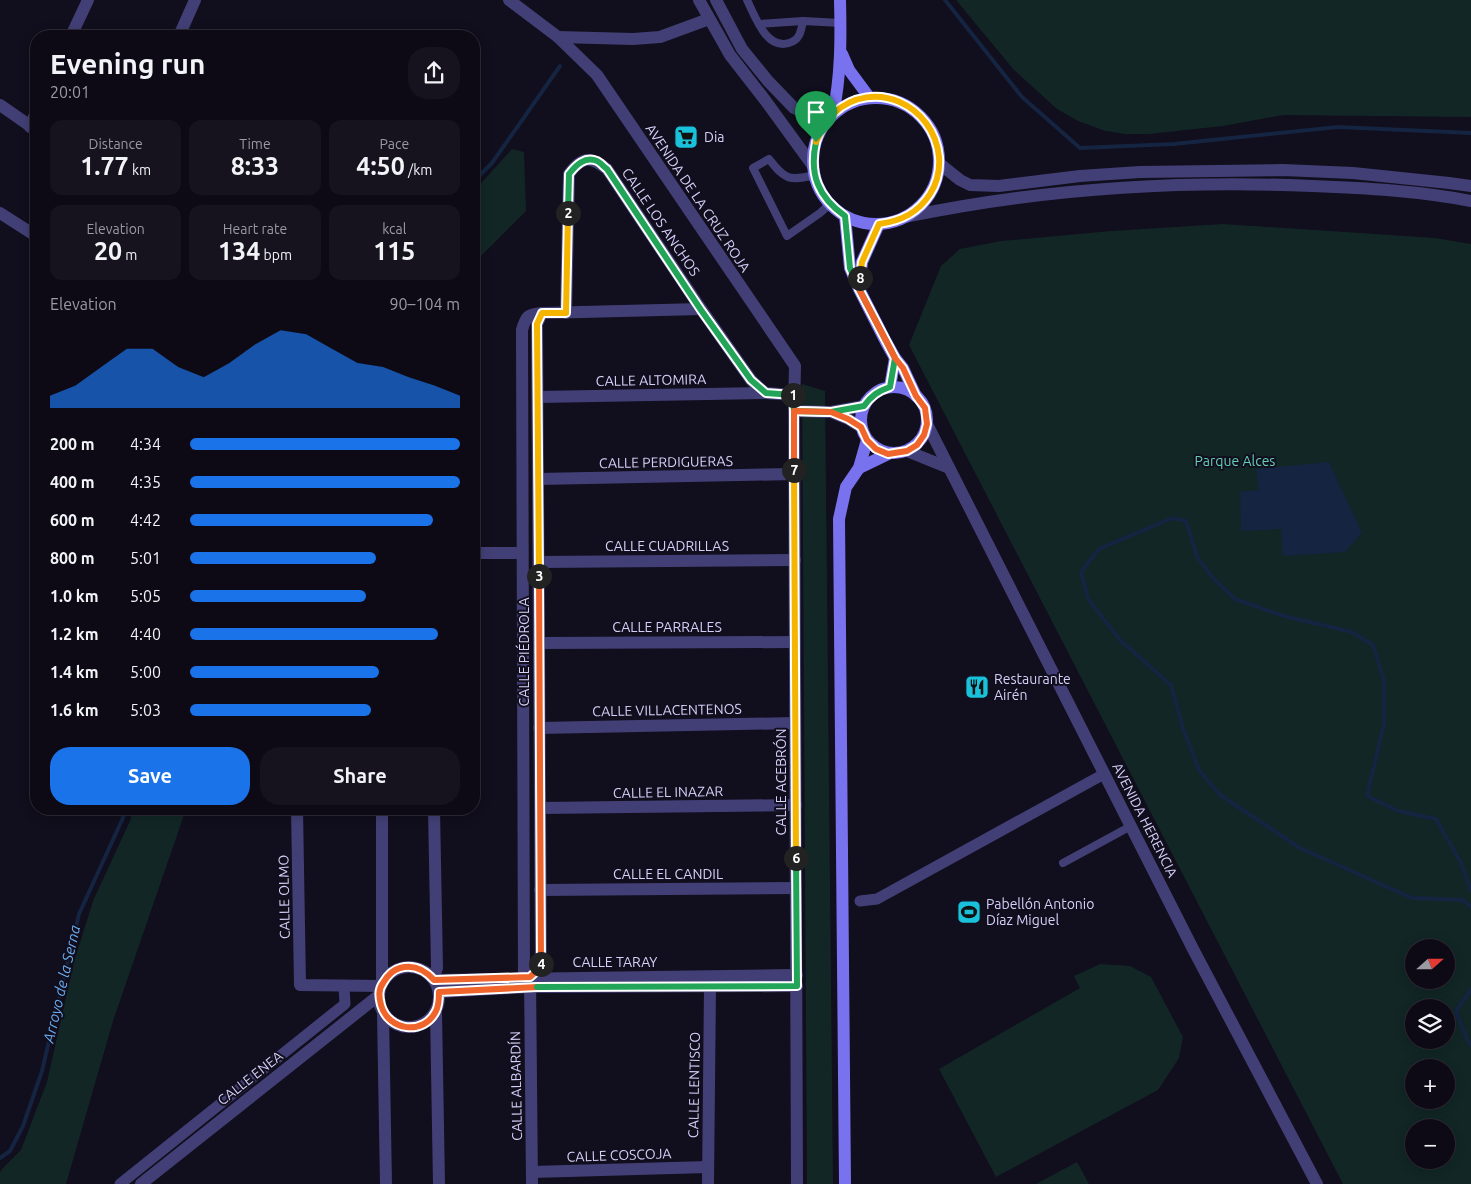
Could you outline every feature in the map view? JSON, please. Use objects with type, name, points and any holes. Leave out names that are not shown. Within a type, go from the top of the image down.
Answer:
[{"type":"main road","points":[[830,117],[849,103],[869,98],[887,98],[904,104],[920,114],[931,128],[938,146],[940,164],[937,177],[929,195],[916,210],[892,222],[867,223],[845,216],[830,204],[818,185],[814,171],[813,154],[820,131],[830,117],[838,93],[841,52],[840,0]]},
{"type":"main road","points":[[841,52],[849,70],[869,98]]},
{"type":"main road","points":[[845,216],[850,268],[895,358],[903,368],[916,396],[925,408],[927,424],[924,435],[917,445],[907,451],[888,454],[859,468]]},
{"type":"main road","points":[[859,289],[862,262],[879,224]]},
{"type":"main road","points":[[890,387],[895,358]]},
{"type":"main road","points":[[888,454],[876,449],[867,440],[861,427],[861,416],[864,406],[870,397],[879,390],[890,387],[904,388],[916,396]]},
{"type":"main road","points":[[845,1184],[839,519],[846,487],[859,468],[867,440]]},
{"type":"street","points":[[74,30],[88,0]]},
{"type":"street","points":[[181,30],[195,0]]},
{"type":"street","name":"AVENIDA DE LA CRUZ ROJA","points":[[509,0],[558,37],[596,76],[795,366],[794,411]]},
{"type":"street","points":[[699,0],[730,55],[765,100],[814,171]]},
{"type":"street","points":[[716,0],[742,49],[768,81],[794,108],[806,114],[830,117]]},
{"type":"street","points":[[558,37],[634,39],[660,37],[709,19]]},
{"type":"street","points":[[0,105],[30,126]]},
{"type":"street","name":"CALLE LOS ANCHOS","points":[[566,313],[569,174],[580,162],[588,160],[597,161],[607,169],[701,310],[751,380],[766,393]]},
{"type":"street","points":[[940,164],[960,180],[970,185],[999,186],[1080,176],[1140,172],[1273,170],[1353,173],[1471,186]]},
{"type":"street","points":[[905,217],[964,205],[1064,192],[1206,184],[1268,184],[1379,189],[1471,201]]},
{"type":"street","points":[[0,213],[30,232]]},
{"type":"street","points":[[542,313],[701,310]]},
{"type":"street","name":"CALLE PIÉDROLA","points":[[528,981],[541,967],[537,324],[542,313]]},
{"type":"street","name":"CALLE ALBARDÍN","points":[[532,1178],[522,553],[522,330],[525,319],[532,314],[542,313]]},
{"type":"street","points":[[766,393],[794,395]]},
{"type":"street","name":"CALLE ALTOMIRA","points":[[538,397],[766,393]]},
{"type":"street","points":[[794,411],[831,412],[864,406]]},
{"type":"street","name":"CALLE ACEBRÓN","points":[[794,411],[797,1184]]},
{"type":"street","points":[[831,412],[861,427]]},
{"type":"street","name":"AVENIDA HERENCIA","points":[[927,424],[1193,949],[1317,1184]]},
{"type":"street","points":[[907,451],[949,468]]},
{"type":"street","name":"CALLE PERDIGUERAS","points":[[538,479],[794,474]]},
{"type":"street","points":[[480,553],[522,553]]},
{"type":"street","name":"CALLE CUADRILLAS","points":[[538,562],[795,560]]},
{"type":"street","name":"CALLE PARRALES","points":[[539,643],[795,642]]},
{"type":"street","name":"CALLE VILLACENTENOS","points":[[539,728],[796,723]]},
{"type":"street","points":[[860,900],[877,899],[1104,774]]},
{"type":"street","name":"CALLE EL INAZAR","points":[[540,808],[796,805]]},
{"type":"street","name":"CALLE OLMO","points":[[297,815],[300,985],[344,986]]},
{"type":"street","points":[[382,815],[380,989],[383,1013],[386,1184]]},
{"type":"street","points":[[434,815],[437,968],[434,979]]},
{"type":"street","name":"CALLE EL CANDIL","points":[[540,890],[796,888]]},
{"type":"street","points":[[380,989],[388,975],[399,968],[412,967],[424,970],[434,979],[439,992],[436,1012],[439,1184]]},
{"type":"street","name":"CALLE TARAY","points":[[434,979],[710,986],[797,981]]},
{"type":"street","name":"CALLE TARAY","points":[[439,992],[528,981],[797,981]]},
{"type":"street","points":[[120,1184],[345,1004],[344,986],[380,989]]},
{"type":"street","name":"CALLE LENTISCO","points":[[708,1184],[710,986]]},
{"type":"street","name":"CALLE ENEA","points":[[141,1184],[380,989]]},
{"type":"street","points":[[383,1013],[394,1024],[409,1028],[424,1024],[436,1012]]},
{"type":"street","name":"CALLE COSCOJA","points":[[532,1178],[708,1167]]},
{"type":"lane","points":[[747,0],[770,40],[777,44],[796,40],[801,32],[803,22]]},
{"type":"lane","points":[[760,24],[841,23]]},
{"type":"lane","points":[[814,171],[800,178],[790,177],[780,173],[769,159],[752,168],[787,236],[830,204]]},
{"type":"lane","points":[[1063,863],[1131,826]]},
{"type":"green space","points":[[956,0],[1471,0],[1471,117],[1283,115],[1223,126],[1149,134],[1125,134],[1105,131],[1078,121],[1057,109],[1014,70]]},
{"type":"green space","points":[[512,149],[524,152],[526,211],[480,257],[480,184]]},
{"type":"green space","name":"Parque Alces","points":[[1223,224],[1435,238],[1471,244],[1471,1184],[1343,1184],[909,345],[941,266],[960,249],[1001,241],[1111,231]]},
{"type":"green space","points":[[802,384],[825,391],[833,1184],[807,1184]]},
{"type":"green space","points":[[132,815],[184,815],[113,1021],[66,1184],[0,1184],[0,1172],[21,1150],[47,1082],[74,962],[93,901]]},
{"type":"green space","points":[[1100,964],[1130,966],[1151,977],[1183,1037],[1179,1058],[1158,1090],[996,1177],[939,1069],[1080,988],[1074,976]]},
{"type":"green space","points":[[1077,1162],[1089,1184],[1036,1184]]},
{"type":"water","points":[[1329,462],[1362,533],[1345,552],[1283,556],[1281,529],[1241,531],[1240,492],[1259,490],[1256,469]]},
{"type":"waterway","points":[[945,0],[1022,97],[1080,148],[1174,144],[1338,127],[1471,133]]},
{"type":"waterway","name":"Arroyo de la Serna","points":[[480,175],[492,163],[560,66]]},
{"type":"waterway","points":[[1471,890],[1461,863],[1436,819],[1398,811],[1367,796],[1384,724],[1384,680],[1373,645],[1352,632],[1284,616],[1235,599],[1213,578],[1197,557],[1186,521],[1172,518],[1099,549],[1081,572],[1088,599],[1120,640],[1171,685],[1183,728],[1199,770],[1220,795],[1300,848],[1412,898],[1463,900],[1471,907]]},
{"type":"waterway","name":"Arroyo de la Serna","points":[[0,1158],[10,1151],[23,1126],[42,1071],[79,914],[124,815]]},
{"type":"waterway","points":[[1471,990],[1456,1011],[1471,1045]]},
{"type":"place","name":"Dia","points":[[686,137]]},
{"type":"place","name":"Restaurante Airén","points":[[977,687]]},
{"type":"place","name":"Pabellón Antonio Díaz Miguel","points":[[969,912]]},
{"type":"route","points":[[816,142],[813,166],[818,185],[830,204],[845,216],[850,268],[859,289],[895,358],[890,387],[879,390],[870,397],[864,406],[831,412],[794,411],[794,395],[766,393],[751,380],[701,310],[607,169],[597,161],[588,160],[580,162],[569,174],[566,313],[542,313],[537,324],[541,967],[530,977],[434,980],[424,970],[412,967],[399,968],[388,975],[380,986],[378,996],[383,1013],[394,1024],[409,1028],[424,1024],[436,1012],[439,992],[530,987],[797,986],[794,411],[831,412],[848,419],[861,427],[867,440],[876,449],[888,454],[907,451],[917,445],[924,435],[927,424],[925,408],[916,396],[903,368],[895,358],[886,342],[859,289],[862,262],[879,224],[905,217],[926,201],[933,190],[940,164],[938,146],[931,128],[920,114],[904,104],[887,98],[858,100],[840,108],[827,121],[820,131],[816,142]]}]
